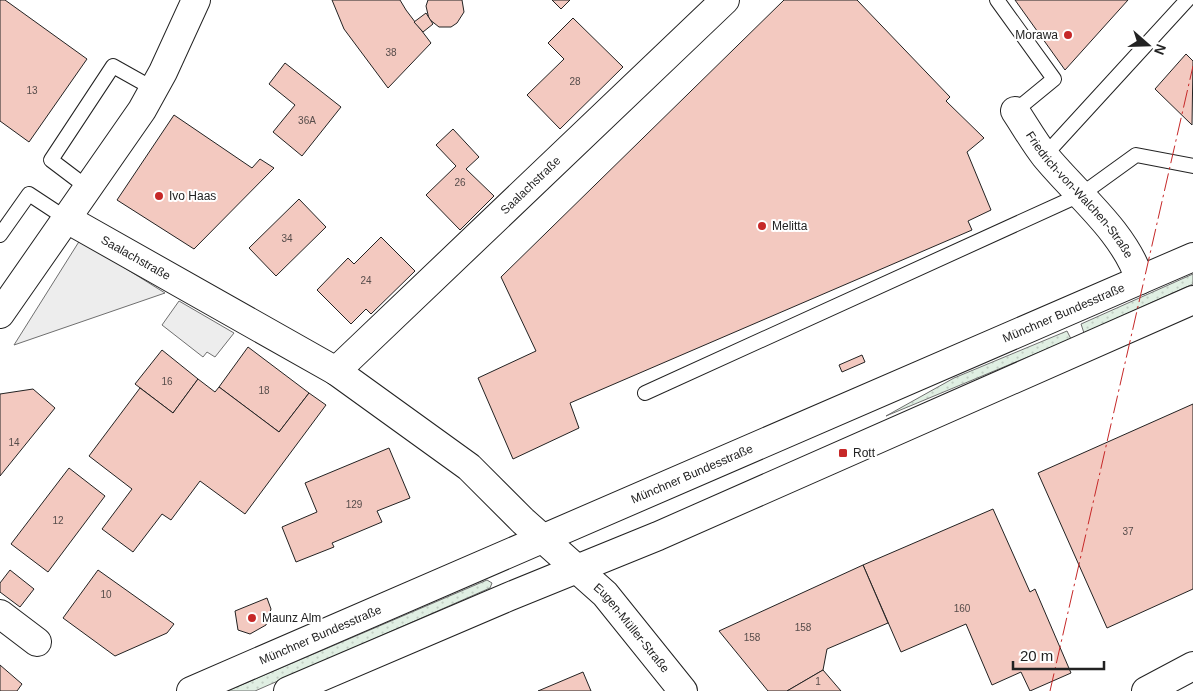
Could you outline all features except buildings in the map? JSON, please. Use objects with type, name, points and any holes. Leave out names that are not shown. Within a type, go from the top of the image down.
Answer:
[{"type":"main road","points":[[4,302],[88,188],[154,89],[196,0]]},
{"type":"main road","name":"Saalachstraße","points":[[336,371],[725,0]]},
{"type":"main road","name":"Friedrich-von-Walchen-Straße","points":[[1016,111],[1045,155],[1082,194],[1133,260],[1140,280]]},
{"type":"main road","name":"Saalachstraße","points":[[66,219],[336,371],[470,467],[542,538],[577,569]]},
{"type":"main road","name":"Münchner Bundesstraße","points":[[191,691],[1193,257]]},
{"type":"main road","points":[[288,691],[658,536],[1193,300]]},
{"type":"main road","name":"Eugen-Müller-Straße","points":[[577,569],[605,594],[683,691]]},
{"type":"main road","points":[[0,614],[37,642]]},
{"type":"main road","points":[[1146,691],[1193,666]]},
{"type":"lane","points":[[997,0],[1054,79],[1016,111]]},
{"type":"lane","points":[[1045,155],[1187,0]]},
{"type":"lane","points":[[88,188],[51,160],[113,66],[154,89]]},
{"type":"lane","points":[[645,394],[1082,194],[1136,155],[1193,166]]},
{"type":"lane","points":[[0,235],[29,194],[66,219]]},
{"type":"green space","points":[[1193,274],[1193,284],[1084,333],[1081,324]]},
{"type":"green space","points":[[1067,331],[1071,339],[886,416],[954,378]]},
{"type":"green space","points":[[487,580],[492,583],[490,588],[255,691],[227,691]]},
{"type":"shaded area","points":[[80,240],[165,293],[14,345]]},
{"type":"shaded area","points":[[179,301],[234,333],[215,357],[207,352],[203,357],[162,325]]},
{"type":"power","points":[[1050,691],[1193,66]]},
{"type":"place","name":"Morawa","points":[[1068,35]]},
{"type":"place","name":"Ivo Haas","points":[[159,196]]},
{"type":"place","name":"Melitta","points":[[762,226]]},
{"type":"place","name":"Rott","points":[[843,453]]},
{"type":"place","name":"Maunz Alm","points":[[252,618]]}]
